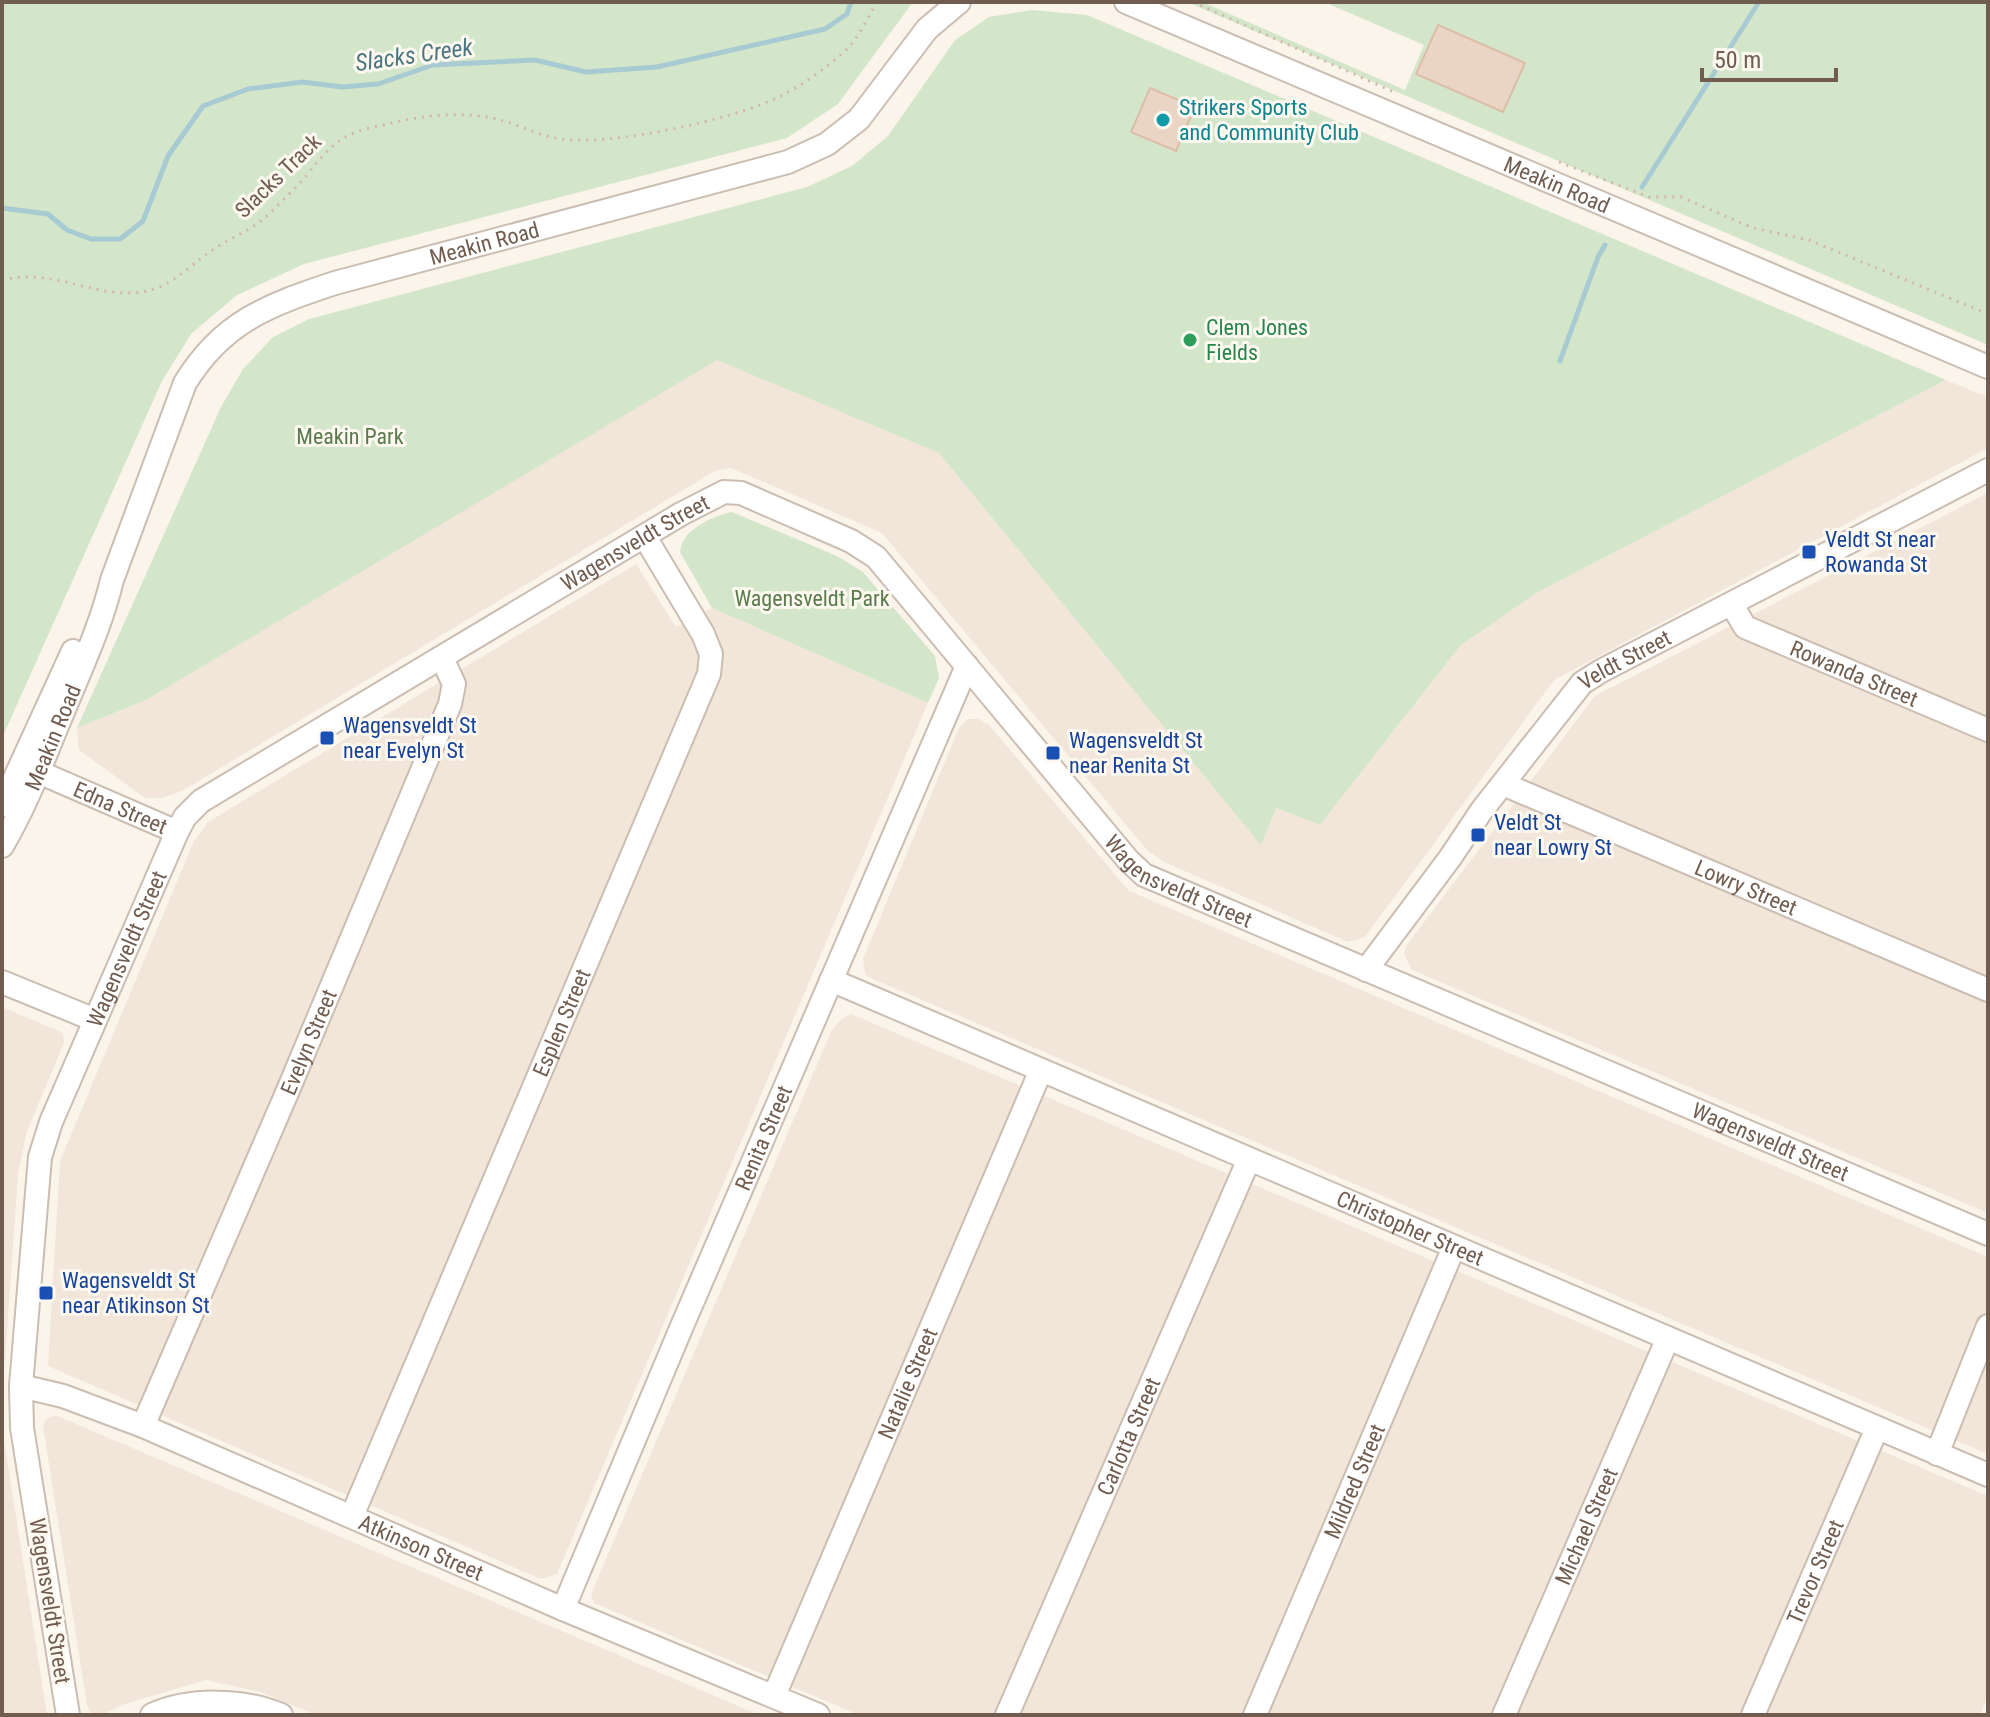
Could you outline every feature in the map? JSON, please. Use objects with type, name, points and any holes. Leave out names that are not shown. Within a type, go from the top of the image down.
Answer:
[{"type":"street","name":"Meakin Road","points":[[2,806],[30,768],[104,614],[112,580],[185,383],[204,354],[232,327],[270,305],[335,283],[788,162],[827,144],[859,119],[927,29],[959,2]]},
{"type":"street","name":"Meakin Road","points":[[1126,2],[1167,10],[1988,367]]},
{"type":"street","name":"Veldt Street","points":[[1366,970],[1582,683],[1988,470]]},
{"type":"street","name":"Wagensveldt Street","points":[[68,1715],[22,1428],[21,1386],[40,1157],[51,1122],[185,817],[201,801],[724,492],[741,493],[863,547],[876,557],[1128,860],[1144,875],[1988,1234]]},
{"type":"street","name":"Esplen Street","points":[[352,1516],[709,674],[711,654],[703,634],[645,537]]},
{"type":"street","name":"Rowanda Street","points":[[1732,605],[1745,627],[1988,730]]},
{"type":"street","name":"Evelyn Street","points":[[143,1426],[450,704],[454,684],[451,671],[442,658]]},
{"type":"street","name":"Renita Street","points":[[563,1609],[967,666]]},
{"type":"street","name":"Meakin Road","points":[[2,846],[16,821],[30,768]]},
{"type":"street","name":"Edna Street","points":[[30,768],[177,832]]},
{"type":"street","name":"Lowry Street","points":[[1503,784],[1988,990]]},
{"type":"street","name":"Christopher Street","points":[[831,980],[1988,1475]]},
{"type":"street","points":[[2,982],[95,1020]]},
{"type":"street","name":"Natalie Street","points":[[774,1696],[1041,1070]]},
{"type":"street","name":"Carlotta Street","points":[[1007,1715],[1249,1159]]},
{"type":"street","name":"Mildred Street","points":[[1255,1715],[1454,1247]]},
{"type":"street","points":[[1937,1454],[1988,1326]]},
{"type":"street","name":"Michael Street","points":[[1504,1715],[1668,1338]]},
{"type":"street","name":"Atkinson Street","points":[[21,1386],[63,1396],[143,1426],[563,1609],[818,1715]]},
{"type":"street","name":"Trevor Street","points":[[1753,1715],[1877,1428]]},
{"type":"street","points":[[152,1715],[168,1708],[199,1702],[235,1705],[281,1715]]},
{"type":"path","name":"Slacks Track","points":[[2,280],[42,277],[111,292],[141,292],[158,288],[265,218],[305,177],[322,153],[342,137],[363,129],[436,114],[469,115],[498,120],[558,139],[591,141],[703,122],[756,106],[798,87],[844,52],[856,39],[877,2]]},
{"type":"path","points":[[1193,2],[1404,96]]},
{"type":"path","points":[[1552,160],[1649,197],[1681,197],[1753,228],[1809,240],[1988,314]]},
{"type":"shaded area","points":[[717,359],[939,453],[1261,844],[1276,808],[1320,825],[1460,646],[1538,592],[1946,380],[1988,397],[1988,448],[1554,680],[1365,937],[1348,942],[1164,862],[1147,850],[882,533],[731,468],[715,471],[182,791],[162,798],[145,798],[79,750],[77,728],[146,700]]},
{"type":"shaded area","points":[[1988,493],[1988,1213],[1412,970],[1404,954],[1406,946],[1595,696]]},
{"type":"shaded area","points":[[636,564],[676,627],[712,608],[928,703],[557,1574],[541,1579],[48,1366],[60,1161],[194,841],[208,822]]},
{"type":"shaded area","points":[[968,719],[978,719],[989,725],[1129,891],[1988,1257],[1988,1454],[866,976],[863,959],[959,728]]},
{"type":"shaded area","points":[[2,1007],[63,1033],[64,1043],[27,1131],[18,1174],[2,1402]]},
{"type":"shaded area","points":[[851,1014],[1988,1496],[1988,1696],[1980,1715],[859,1715],[594,1603],[591,1594],[831,1032],[840,1020]]},
{"type":"shaded area","points":[[55,1415],[759,1715],[316,1715],[261,1692],[206,1680],[95,1715],[87,1705],[43,1426],[47,1419]]},
{"type":"shaded area","points":[[2,1427],[47,1715],[2,1715]]},
{"type":"green space","points":[[2,2],[913,2],[838,104],[787,138],[304,264],[237,295],[191,334],[162,381],[2,738]]},
{"type":"green space","points":[[1187,2],[1202,2],[1405,90],[1424,45],[1324,2],[1988,2],[1988,345]],"holes":[[[1438,25],[1524,63],[1503,112],[1417,74]]]},
{"type":"green space","name":"Meakin Park","points":[[1032,10],[1087,15],[1946,380],[1538,592],[1460,646],[1320,825],[1276,808],[1261,845],[939,453],[717,360],[146,700],[77,728],[221,407],[243,369],[273,337],[309,319],[807,187],[852,166],[888,136],[955,40],[989,17]],"holes":[[[1150,88],[1194,107],[1176,151],[1131,132]]]},
{"type":"green space","name":"Wagensveldt Park","points":[[732,512],[837,556],[863,572],[935,656],[939,678],[928,703],[712,608],[680,552],[692,531],[707,521]]},
{"type":"building","points":[[1438,25],[1525,63],[1503,112],[1416,74]]},
{"type":"building","name":"Strikers Sports and Community Club","points":[[1150,88],[1195,107],[1176,151],[1131,132]]},
{"type":"waterway","name":"Slacks Creek","points":[[2,208],[48,214],[67,230],[91,239],[120,239],[143,221],[168,156],[203,106],[248,89],[303,82],[342,87],[378,84],[433,65],[535,60],[586,72],[657,67],[825,29],[847,14],[851,2]]},
{"type":"waterway","points":[[1642,187],[1759,2]]},
{"type":"waterway","points":[[1560,361],[1605,245]]},
{"type":"place","name":"Strikers Sports and Community Club","points":[[1163,120]]},
{"type":"place","name":"Clem Jones Fields","points":[[1190,340]]},
{"type":"place","name":"Veldt St near Rowanda St","points":[[1809,552]]},
{"type":"place","name":"Wagensveldt St near Evelyn St","points":[[327,738]]},
{"type":"place","name":"Wagensveldt St near Renita St","points":[[1053,753]]},
{"type":"place","name":"Veldt St near Lowry St","points":[[1478,835]]},
{"type":"place","name":"Wagensveldt St near Atikinson St","points":[[46,1293]]}]
